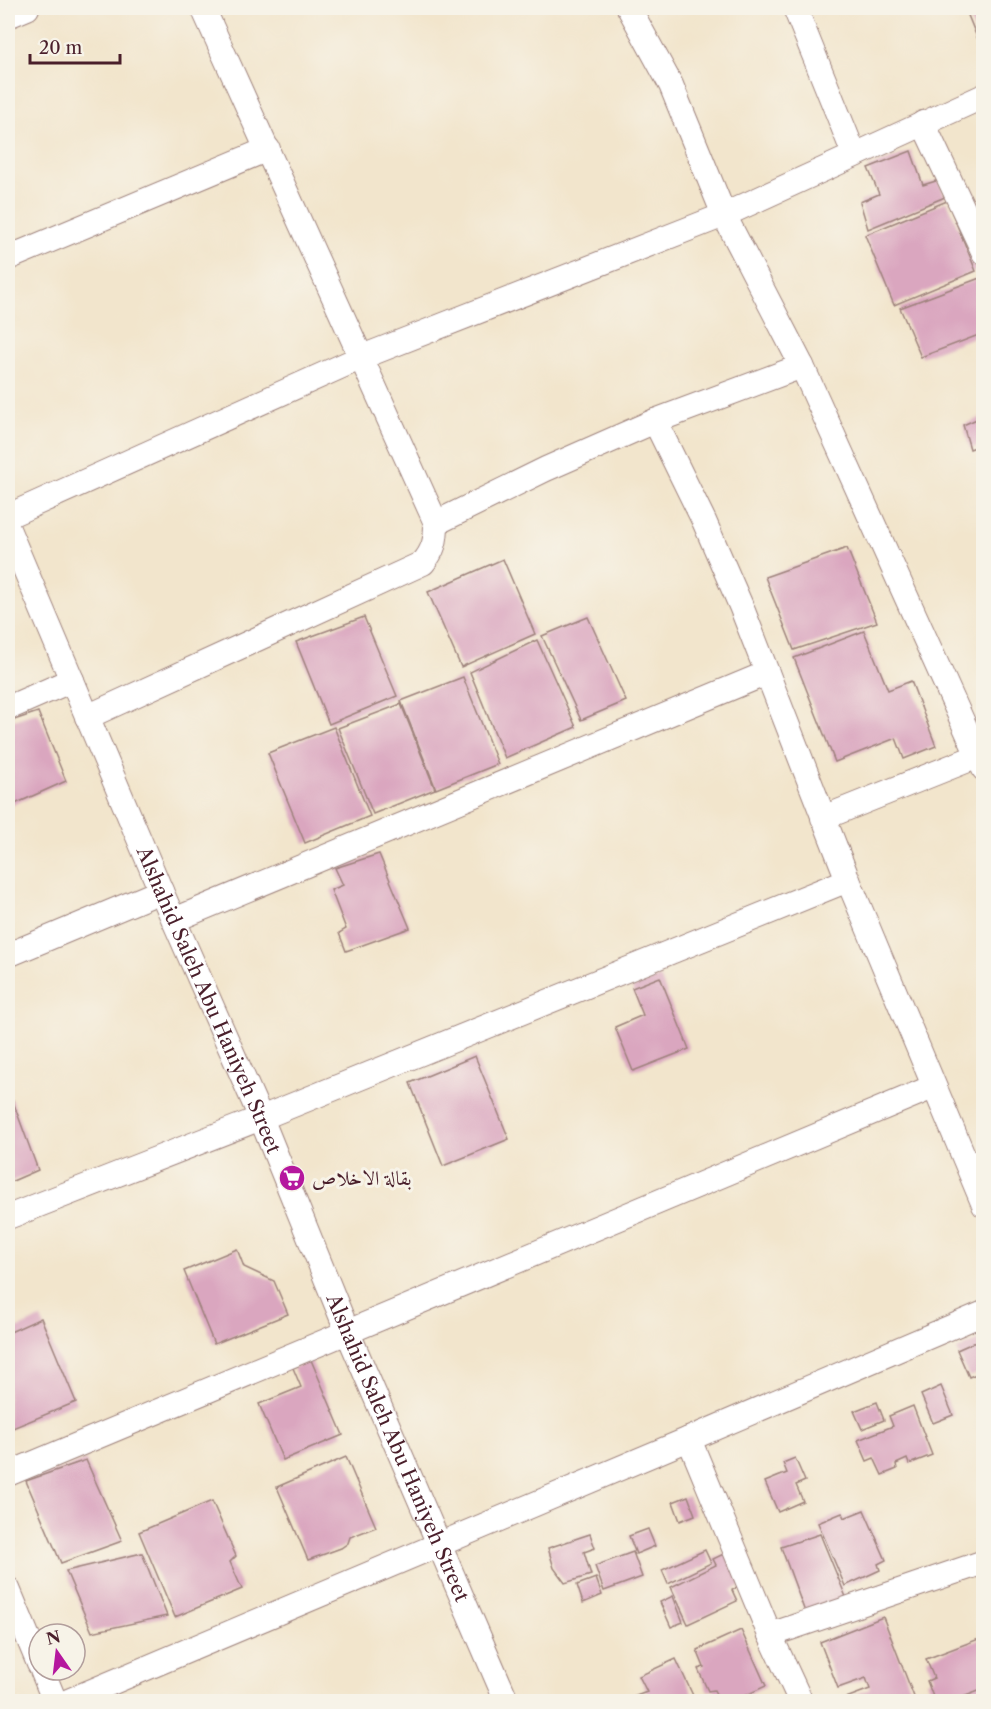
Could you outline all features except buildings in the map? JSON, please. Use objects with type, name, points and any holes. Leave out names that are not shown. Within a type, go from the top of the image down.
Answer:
[{"type":"street","points":[[8,16],[27,8]]},
{"type":"street","points":[[87,717],[423,563],[431,553],[436,541],[436,523],[203,8]]},
{"type":"street","points":[[629,8],[671,86],[724,214],[802,366],[982,758],[823,818]]},
{"type":"street","points":[[795,8],[854,154]]},
{"type":"street","points":[[8,516],[362,357],[724,214],[984,96]]},
{"type":"street","points":[[922,123],[984,253]]},
{"type":"street","points":[[8,258],[268,149]]},
{"type":"street","points":[[436,523],[546,469],[655,420],[802,366]]},
{"type":"street","points":[[655,420],[704,521],[741,606],[848,880],[984,1205]]},
{"type":"street","name":"Alshahid Saleh Abu Haniyeh Street","points":[[8,529],[161,891],[261,1118],[348,1333],[438,1545],[507,1701]]},
{"type":"street","points":[[174,920],[767,673]]},
{"type":"street","points":[[8,708],[72,680]]},
{"type":"street","points":[[8,1217],[261,1118],[848,880]]},
{"type":"street","points":[[8,955],[161,891]]},
{"type":"street","points":[[8,1474],[933,1087]]},
{"type":"street","points":[[66,1701],[984,1313]]},
{"type":"street","points":[[689,1439],[770,1635],[801,1701]]},
{"type":"street","points":[[770,1635],[984,1562]]},
{"type":"street","points":[[8,1589],[27,1635]]},
{"type":"street","points":[[47,1682],[55,1701]]},
{"type":"place","name":"بقالة الاخلاص","points":[[292,1178]]}]
